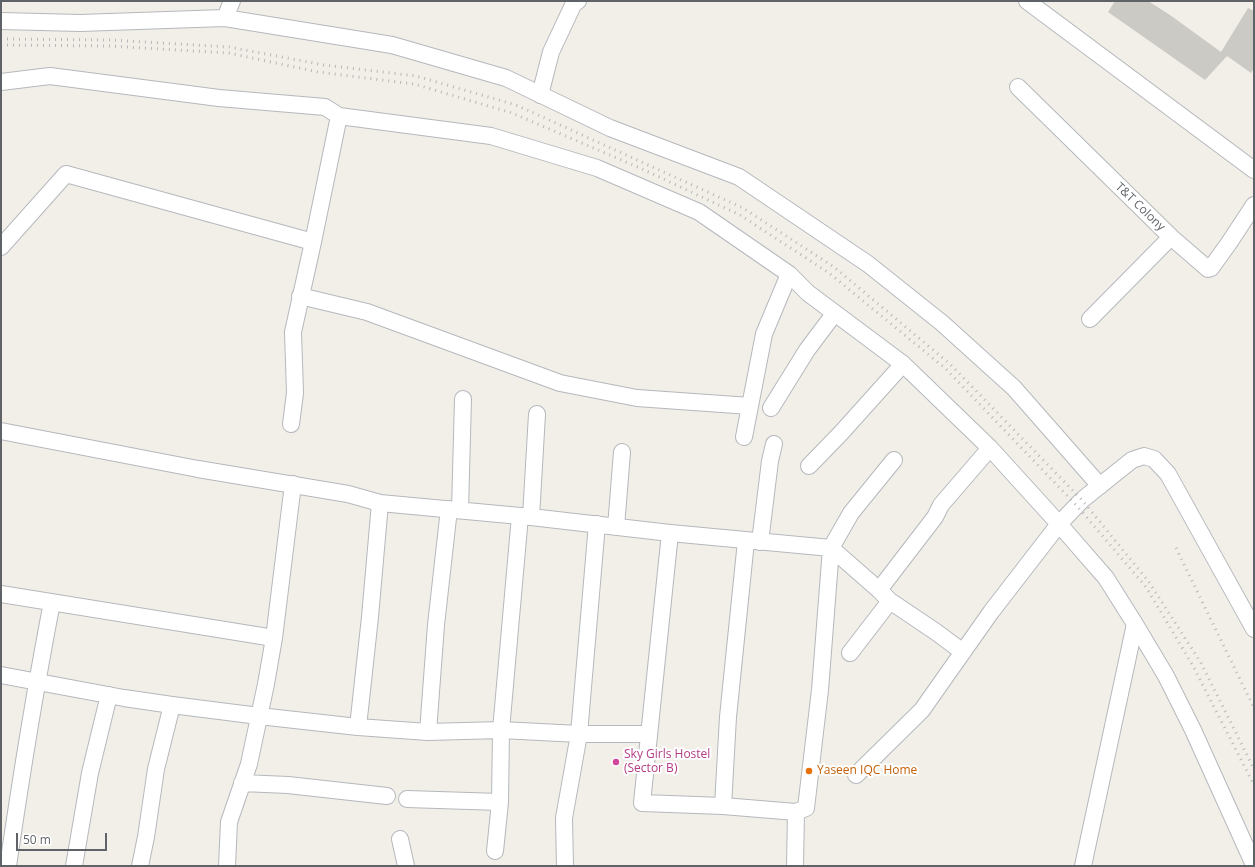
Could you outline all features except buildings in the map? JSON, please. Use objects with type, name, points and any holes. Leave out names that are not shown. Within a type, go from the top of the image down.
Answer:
[{"type":"street","points":[[225,18],[232,1]]},
{"type":"street","points":[[540,95],[551,52],[574,4],[578,1]]},
{"type":"street","points":[[1027,1],[1254,170]]},
{"type":"street","points":[[1,21],[80,23],[225,18],[392,45],[506,78],[610,128],[739,177],[868,264],[942,323],[1014,388],[1100,486]]},
{"type":"street","points":[[1,82],[50,76],[219,98],[325,107],[339,116],[491,136],[597,168],[699,212],[789,274],[808,293],[834,314],[904,364],[990,448],[1106,578],[1166,676],[1193,730],[1254,865]]},
{"type":"street","name":"T&T Colony","points":[[1018,88],[1171,237],[1208,269],[1211,268],[1229,243],[1254,204]]},
{"type":"street","points":[[291,424],[295,393],[293,332],[339,116]]},
{"type":"street","points":[[1,247],[66,174],[313,242]]},
{"type":"street","points":[[1090,319],[1171,237]]},
{"type":"street","points":[[744,437],[764,334],[789,274]]},
{"type":"street","points":[[300,296],[367,312],[560,383],[637,398],[750,406]]},
{"type":"street","points":[[771,408],[807,350],[834,314]]},
{"type":"street","points":[[809,466],[904,364]]},
{"type":"street","points":[[428,732],[436,625],[454,509],[463,399]]},
{"type":"street","points":[[495,851],[500,802],[501,730],[537,414]]},
{"type":"street","points":[[1,431],[198,469],[348,494],[380,503],[526,516],[670,533],[831,548],[885,595],[963,652]]},
{"type":"street","points":[[723,806],[728,718],[753,541],[774,444]]},
{"type":"street","points":[[850,653],[941,505],[990,448]]},
{"type":"street","points":[[616,526],[622,452]]},
{"type":"street","points":[[856,775],[922,710],[991,612],[1059,524],[1082,500],[1132,460],[1144,456],[1154,459],[1168,474],[1254,629]]},
{"type":"street","points":[[670,533],[642,803],[723,806],[796,812],[806,808],[820,690],[831,548],[851,513],[894,460]]},
{"type":"street","points":[[227,866],[229,822],[248,764],[274,638],[294,484]]},
{"type":"street","points":[[358,726],[370,617],[380,503]]},
{"type":"street","points":[[565,866],[564,818],[579,734],[597,524]]},
{"type":"street","points":[[1,594],[274,638]]},
{"type":"street","points":[[8,866],[37,680],[52,602]]},
{"type":"street","points":[[1083,866],[1135,624]]},
{"type":"street","points":[[1,674],[109,695],[172,705],[358,726],[428,732],[501,730],[579,734],[649,734]]},
{"type":"street","points":[[74,866],[90,773],[109,695]]},
{"type":"street","points":[[140,866],[146,837],[156,769],[172,705]]},
{"type":"street","points":[[242,783],[288,785],[387,796]]},
{"type":"street","points":[[407,799],[500,802]]},
{"type":"street","points":[[795,866],[796,812]]},
{"type":"street","points":[[400,839],[406,866]]},
{"type":"railway","points":[[1,39],[111,40],[229,47],[324,65],[416,76],[516,105],[743,208],[834,267],[950,364],[1082,500],[1149,582],[1201,663],[1254,769]]},
{"type":"railway","points":[[1,45],[109,46],[229,53],[318,72],[414,84],[512,113],[640,168],[740,215],[829,273],[946,369],[1077,506],[1146,587],[1193,666],[1254,785]]},
{"type":"railway","points":[[1176,548],[1254,708]]},
{"type":"place","name":"Sky Girls Hostel (Sector B)","points":[[616,762]]},
{"type":"place","name":"Yaseen IQC Home","points":[[809,771]]}]
